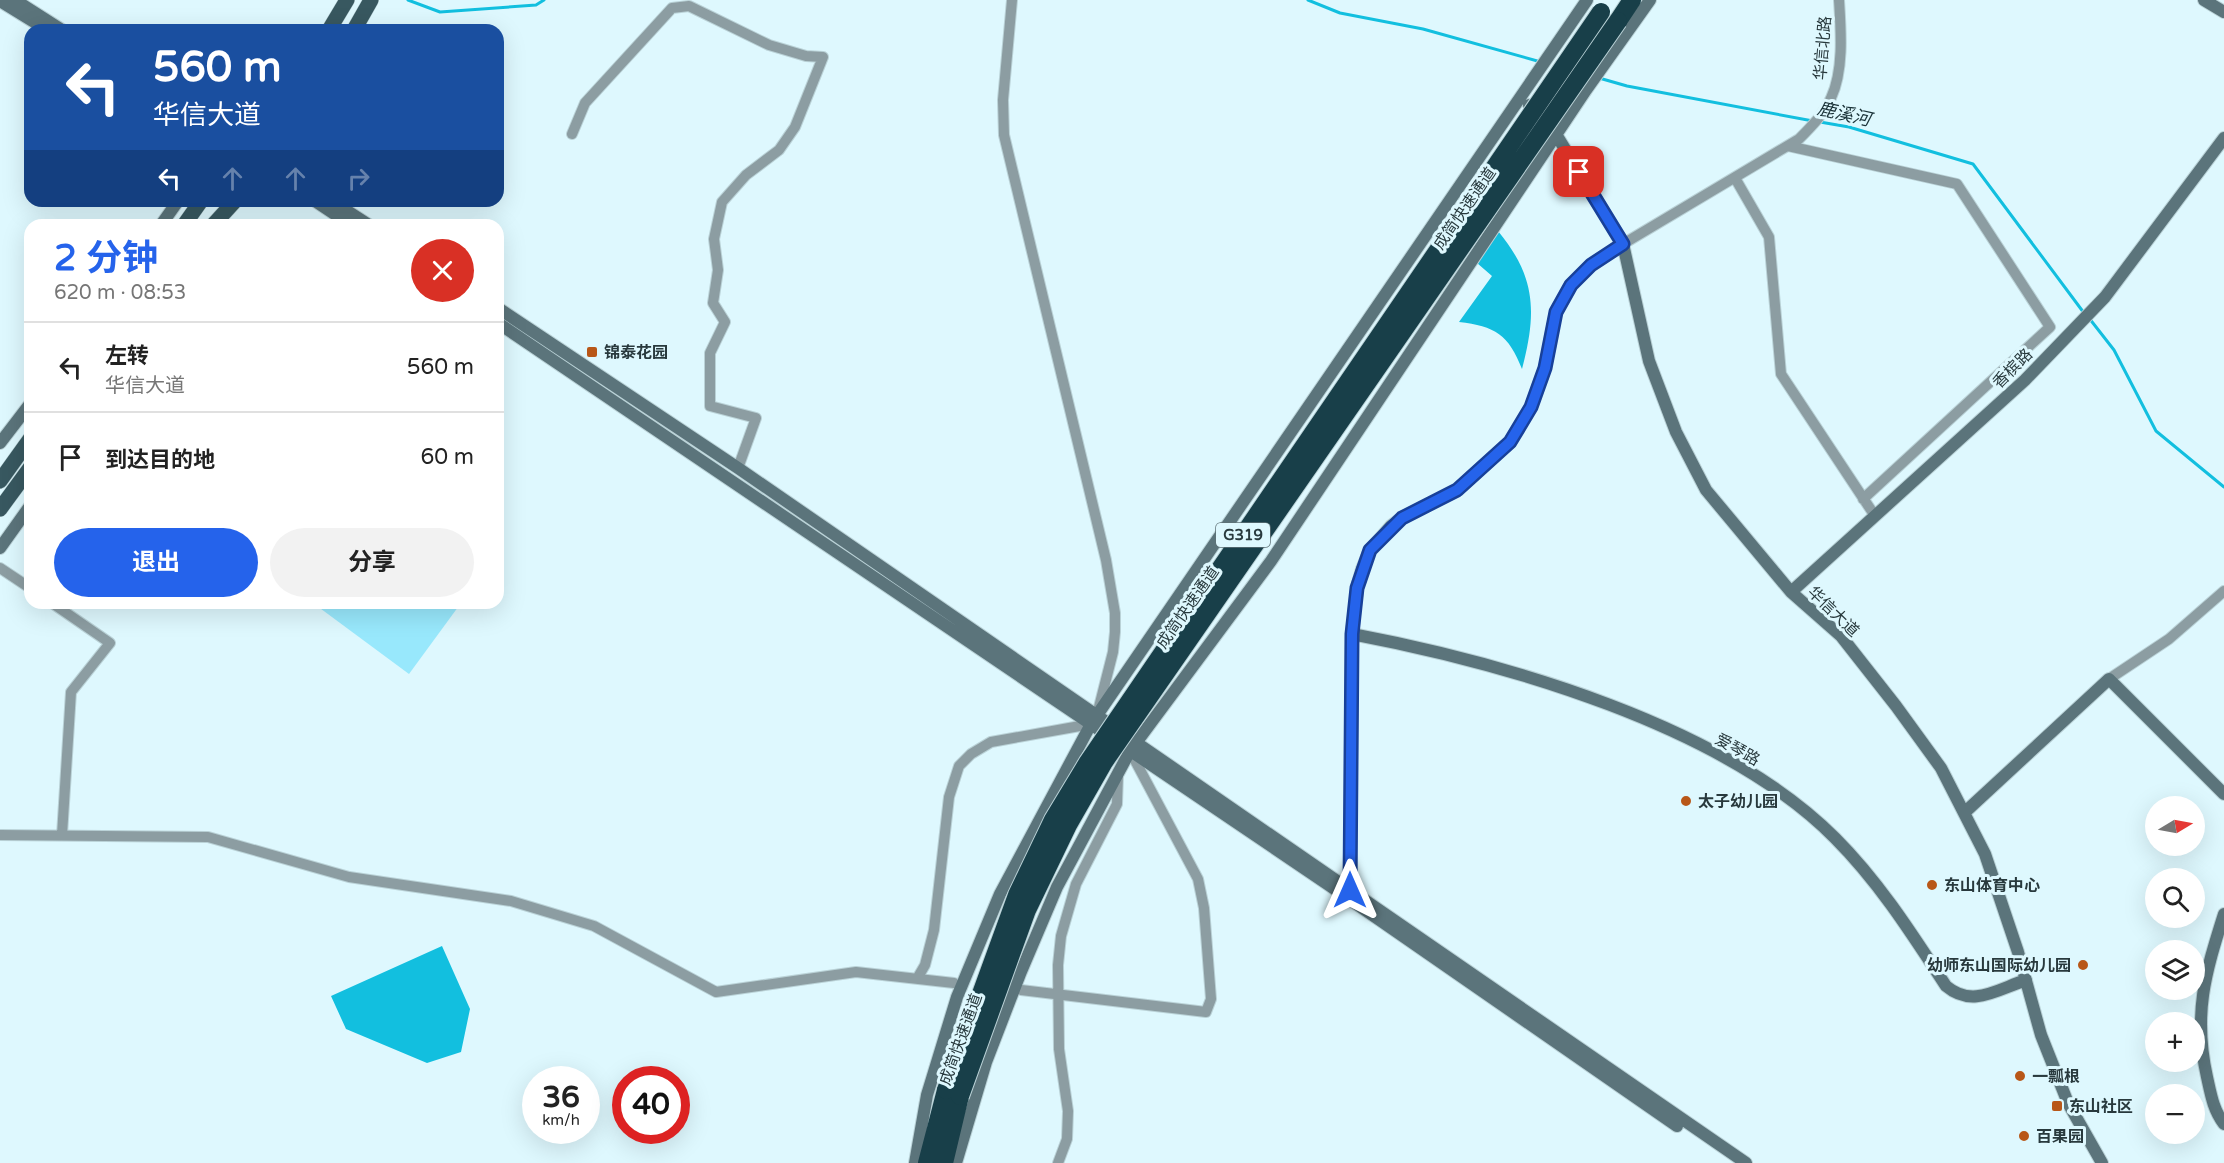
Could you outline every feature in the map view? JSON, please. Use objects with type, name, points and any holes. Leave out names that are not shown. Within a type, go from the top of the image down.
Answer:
[{"type":"highway","name":"成简快速通道","points":[[927,1163],[1027,910],[1068,825],[1104,762],[1632,0]]},
{"type":"highway","name":"成简快速通道","points":[[944,1163],[953,1093],[1017,895],[1053,820],[1088,762],[1599,4]]},
{"type":"main road","points":[[357,23],[371,0]]},
{"type":"main road","points":[[333,24],[345,3]]},
{"type":"main road","points":[[218,219],[230,207]]},
{"type":"main road","points":[[0,481],[24,447]]},
{"type":"main road","points":[[0,509],[24,476]]},
{"type":"street","points":[[15,0],[53,24]]},
{"type":"street","points":[[1012,0],[1003,100],[1004,135],[1106,560],[1116,613],[1113,652],[1094,719]]},
{"type":"street","points":[[956,1163],[986,1062],[1020,974],[1057,887],[1133,746],[1271,561],[1586,90],[1650,0]]},
{"type":"street","name":"华信北路","points":[[1788,146],[1799,139],[1816,122],[1832,98],[1839,66],[1841,31],[1839,0]]},
{"type":"street","points":[[2204,0],[2224,12]]},
{"type":"street","points":[[0,1],[37,24]]},
{"type":"street","points":[[915,1163],[927,1095],[957,997],[1000,894],[1094,719],[1559,43],[1599,4]]},
{"type":"street","points":[[572,134],[585,103],[672,8],[689,6],[769,45],[806,56],[823,57],[795,127],[779,150],[746,175],[722,202],[714,239],[718,270],[714,303],[725,322],[710,353],[711,406],[756,418],[738,468]]},
{"type":"street","name":"华信大道","points":[[1522,97],[1557,136],[1623,244],[1649,361],[1676,432],[1706,490],[1791,592],[1840,636],[1896,706],[1941,768],[1985,854],[2026,980],[2041,1035],[2067,1103],[2102,1163]]},
{"type":"street","name":"香槟路","points":[[1791,592],[2025,380],[2112,287],[2224,138]]},
{"type":"street","points":[[1348,893],[1352,634],[1357,588],[1370,550],[1402,518],[1457,490],[1510,442],[1531,407],[1545,368],[1556,312],[1571,285],[1591,265],[1788,146],[1958,184],[2049,327],[1863,499]]},
{"type":"street","points":[[1735,178],[1768,237],[1781,374],[1875,516]]},
{"type":"street","points":[[324,207],[342,219]]},
{"type":"street","points":[[341,207],[360,219]]},
{"type":"street","points":[[504,312],[738,468],[1133,746],[1746,1163]]},
{"type":"street","points":[[504,327],[1094,719]]},
{"type":"street","points":[[0,443],[24,412]]},
{"type":"street","points":[[0,548],[24,514]]},
{"type":"street","points":[[0,568],[24,584]]},
{"type":"street","points":[[1964,813],[2109,679],[2169,639],[2224,591]]},
{"type":"street","points":[[61,609],[110,643],[71,692],[62,835]]},
{"type":"street","name":"爱琴路","points":[[1352,634],[1545,681],[1609,705],[1724,758],[1774,789],[1834,837],[1884,892],[1946,986],[1958,996],[1971,999],[2026,980]]},
{"type":"street","points":[[2109,679],[2224,794]]},
{"type":"street","points":[[918,977],[925,965],[934,930],[949,797],[959,766],[971,754],[991,742],[1094,719]]},
{"type":"street","points":[[1021,990],[1206,1012],[1209,1009],[1211,999],[1202,891],[1133,746]]},
{"type":"street","points":[[1058,1163],[1067,1139],[1068,1111],[1059,1049],[1060,946],[1065,915],[1076,884],[1117,804],[1118,775]]},
{"type":"street","points":[[0,835],[208,837],[349,877],[511,901],[594,926],[716,992],[856,972],[918,977],[954,983]]},
{"type":"street","points":[[1348,893],[1731,1163]]},
{"type":"street","points":[[2224,914],[2202,988],[2199,1030],[2214,1112],[2224,1124]]},
{"type":"shaded area","points":[[1498,231],[1520,264],[1530,296],[1530,330],[1522,369],[1512,348],[1499,334],[1482,326],[1459,322],[1492,276],[1477,263]]},
{"type":"shaded area","points":[[321,609],[457,609],[409,674]]},
{"type":"shaded area","points":[[442,946],[470,1009],[461,1052],[427,1063],[346,1029],[331,996]]},
{"type":"waterway","name":"鹿溪河","points":[[408,0],[440,12],[536,5],[544,0]]},
{"type":"waterway","name":"鹿溪河","points":[[1308,0],[1340,13],[1423,29],[1541,62]]},
{"type":"waterway","name":"鹿溪河","points":[[1599,78],[1627,86],[1813,121]]},
{"type":"waterway","name":"鹿溪河","points":[[1820,122],[1849,127],[1973,164],[2084,313]]},
{"type":"waterway","name":"鹿溪河","points":[[2089,318],[2114,350],[2156,431],[2224,487]]},
{"type":"place","name":"锦泰花园","points":[[592,352]]},
{"type":"place","name":"太子幼儿园","points":[[1686,801]]},
{"type":"place","name":"东山体育中心","points":[[1932,885]]},
{"type":"place","name":"幼师东山国际幼儿园","points":[[2083,965]]},
{"type":"place","name":"一瓢根","points":[[2020,1076]]},
{"type":"place","name":"东山社区","points":[[2057,1106]]},
{"type":"place","name":"百果园","points":[[2024,1136]]},
{"type":"route","points":[[1350,890],[1352,634],[1357,588],[1362,569],[1370,550],[1391,526],[1457,490],[1510,442],[1531,407],[1545,368],[1556,312],[1571,285],[1591,265],[1623,244],[1579,172]]}]
